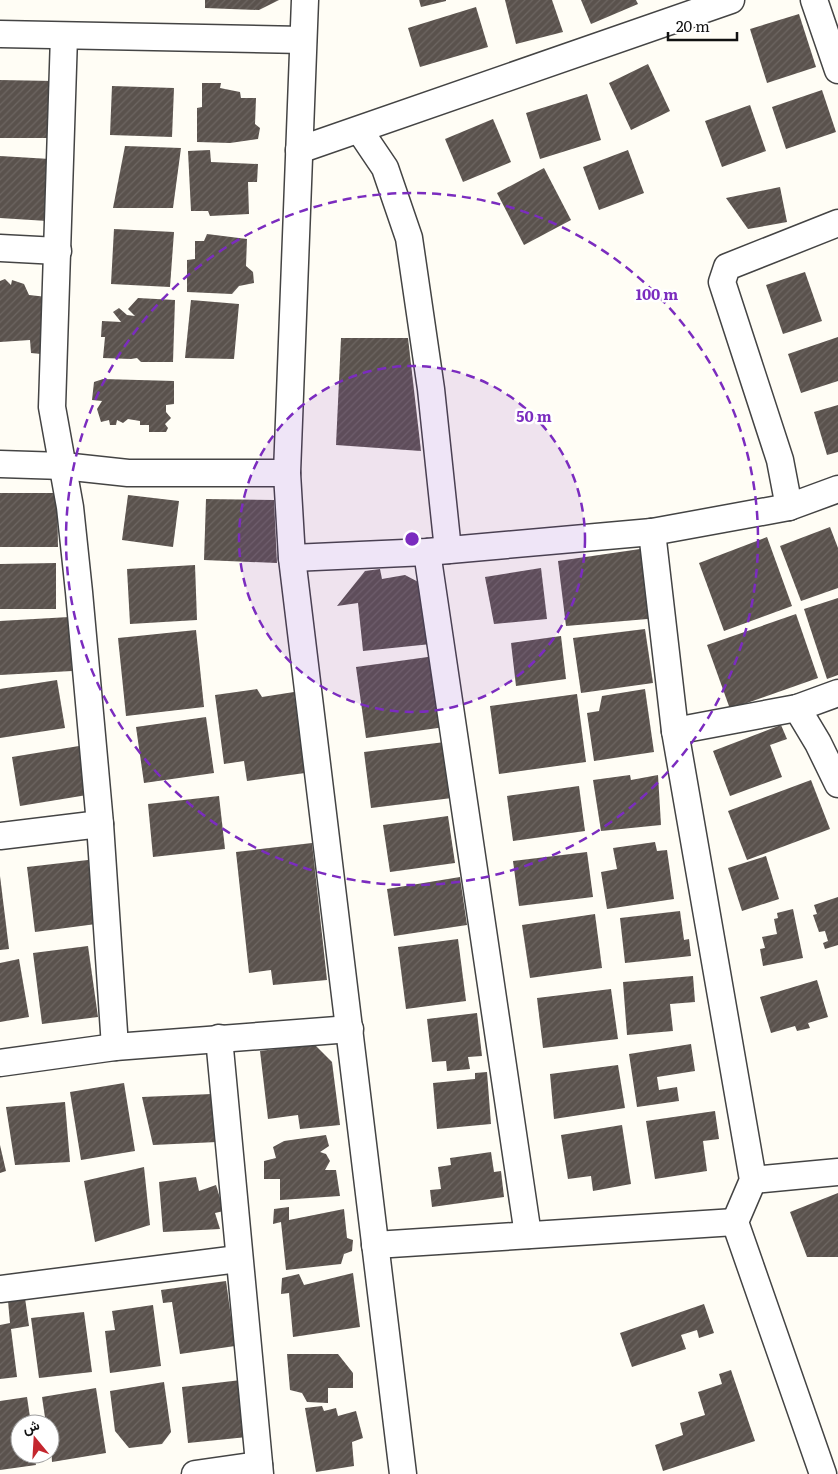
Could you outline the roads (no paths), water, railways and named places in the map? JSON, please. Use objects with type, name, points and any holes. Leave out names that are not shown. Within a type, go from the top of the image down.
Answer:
[{"type":"street","points":[[305,0],[287,473],[292,558],[404,1474]]},
{"type":"street","points":[[299,150],[360,131],[731,0]]},
{"type":"street","points":[[814,0],[838,70]]},
{"type":"street","points":[[0,34],[303,40]]},
{"type":"street","points":[[64,36],[52,407],[70,507],[79,592],[100,824],[115,1047]]},
{"type":"street","points":[[360,131],[385,168],[409,238],[431,389],[438,551],[528,1235]]},
{"type":"street","points":[[789,507],[780,460],[722,282],[726,267],[838,223]]},
{"type":"street","points":[[0,248],[58,251]]},
{"type":"street","points":[[0,464],[63,466],[128,473],[287,473]]},
{"type":"street","points":[[292,558],[438,551],[652,532],[789,507],[838,489]]},
{"type":"street","points":[[652,532],[675,731],[753,1180],[735,1222],[824,1474]]},
{"type":"street","points":[[675,731],[797,708],[838,693]]},
{"type":"street","points":[[797,708],[818,743],[838,784]]},
{"type":"street","points":[[0,836],[100,824]]},
{"type":"street","points":[[0,1063],[115,1047],[350,1028]]},
{"type":"street","points":[[195,1474],[259,1470],[219,1038]]},
{"type":"street","points":[[753,1180],[838,1172]]},
{"type":"street","points":[[375,1245],[735,1222]]},
{"type":"street","points":[[0,1289],[238,1259]]}]
